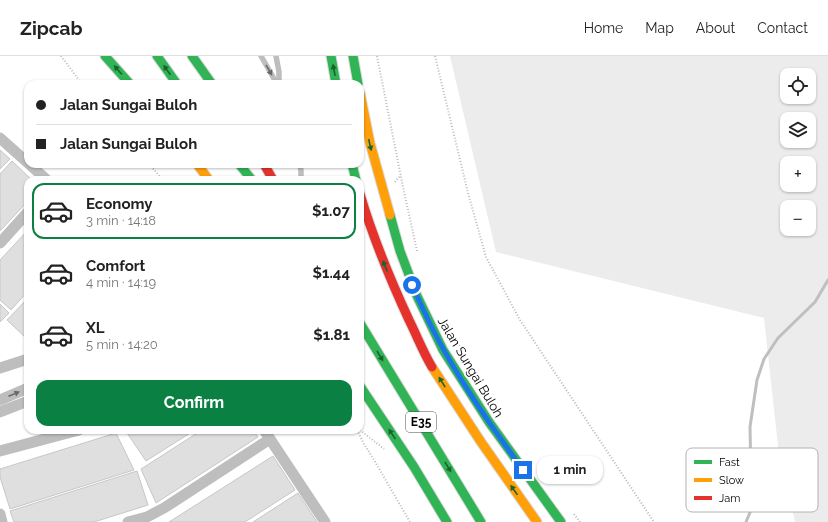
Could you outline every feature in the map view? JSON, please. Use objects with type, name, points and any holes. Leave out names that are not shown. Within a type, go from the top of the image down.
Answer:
[{"type":"highway","points":[[105,56],[126,80]]},
{"type":"highway","points":[[157,56],[174,80]]},
{"type":"highway","points":[[192,56],[209,80]]},
{"type":"highway","points":[[331,56],[335,80]]},
{"type":"highway","points":[[353,56],[357,80]]},
{"type":"highway","name":"Jalan Sungai Buloh","points":[[364,113],[370,143],[400,251],[417,296],[443,350],[489,422],[561,522]]},
{"type":"highway","points":[[242,168],[249,176]]},
{"type":"highway","points":[[364,208],[386,269],[428,359],[472,430],[537,522]]},
{"type":"highway","name":"E35","points":[[364,330],[481,522]]},
{"type":"highway","name":"E35","points":[[364,392],[414,467],[447,522]]},
{"type":"street","points":[[0,138],[24,160]]},
{"type":"street","points":[[33,168],[42,176]]},
{"type":"street","points":[[0,244],[24,217]]},
{"type":"street","points":[[0,368],[24,360]]},
{"type":"street","points":[[0,400],[24,390]]},
{"type":"street","points":[[0,412],[24,403]]},
{"type":"street","points":[[0,451],[64,434]]},
{"type":"street","points":[[128,522],[146,517],[164,508],[267,434],[325,522]]},
{"type":"street","points":[[0,514],[2,522]]},
{"type":"lane","points":[[261,56],[276,80]]},
{"type":"lane","points":[[276,56],[279,72],[278,80]]},
{"type":"path","points":[[61,56],[79,80]]},
{"type":"path","points":[[377,56],[417,251]]},
{"type":"path","points":[[435,56],[468,194],[486,257],[520,320],[654,522]]},
{"type":"path","points":[[152,168],[159,176]]},
{"type":"path","points":[[451,330],[462,350]]},
{"type":"path","points":[[359,434],[410,522]]},
{"type":"path","points":[[571,510],[580,522]]},
{"type":"shaded area","points":[[450,56],[828,56],[828,522],[795,522],[793,512],[818,512],[818,448],[778,448],[764,318],[496,252]]},
{"type":"building","points":[[0,150],[10,159],[0,169]]},
{"type":"building","points":[[12,161],[28,176],[24,176],[24,205],[0,231],[0,174]]},
{"type":"building","points":[[24,234],[24,295],[11,310],[0,300],[0,260]]},
{"type":"building","points":[[24,302],[24,336],[7,320]]},
{"type":"building","points":[[0,304],[9,313],[0,322]]},
{"type":"building","points":[[116,434],[134,470],[10,509],[0,477],[0,469]]},
{"type":"building","points":[[128,434],[189,434],[146,461]]},
{"type":"building","points":[[196,434],[256,434],[258,437],[156,503],[141,469]]},
{"type":"building","points":[[273,456],[295,490],[245,522],[169,522]]},
{"type":"building","points":[[137,471],[148,505],[94,522],[14,522],[10,511]]},
{"type":"building","points":[[298,493],[317,522],[253,522]]},
{"type":"waterway","points":[[750,448],[750,427],[757,380],[764,359],[778,338],[815,302],[828,280]]},
{"type":"waterway","points":[[746,522],[750,512]]},
{"type":"traffic: fast","points":[[105,56],[126,80]]},
{"type":"traffic: fast","points":[[157,56],[174,80]]},
{"type":"traffic: fast","points":[[192,56],[209,80]]},
{"type":"traffic: fast","points":[[331,56],[335,80]]},
{"type":"traffic: fast","points":[[353,56],[357,80]]},
{"type":"traffic: fast","points":[[242,168],[249,176]]},
{"type":"traffic: fast","points":[[353,168],[355,176]]},
{"type":"traffic: fast","points":[[390,215],[400,251],[417,296],[443,350],[489,422],[561,522]]},
{"type":"traffic: fast","points":[[364,330],[481,522]]},
{"type":"traffic: fast","points":[[364,392],[414,467],[447,522]]},
{"type":"traffic: slow","points":[[364,113],[370,143],[390,215]]},
{"type":"traffic: slow","points":[[200,168],[206,176]]},
{"type":"traffic: slow","points":[[432,367],[481,442],[537,522]]},
{"type":"traffic: jam","points":[[266,168],[271,176]]},
{"type":"traffic: jam","points":[[364,207],[389,274],[432,367]]},
{"type":"route","points":[[412,285],[443,350],[489,422],[523,470]]}]
